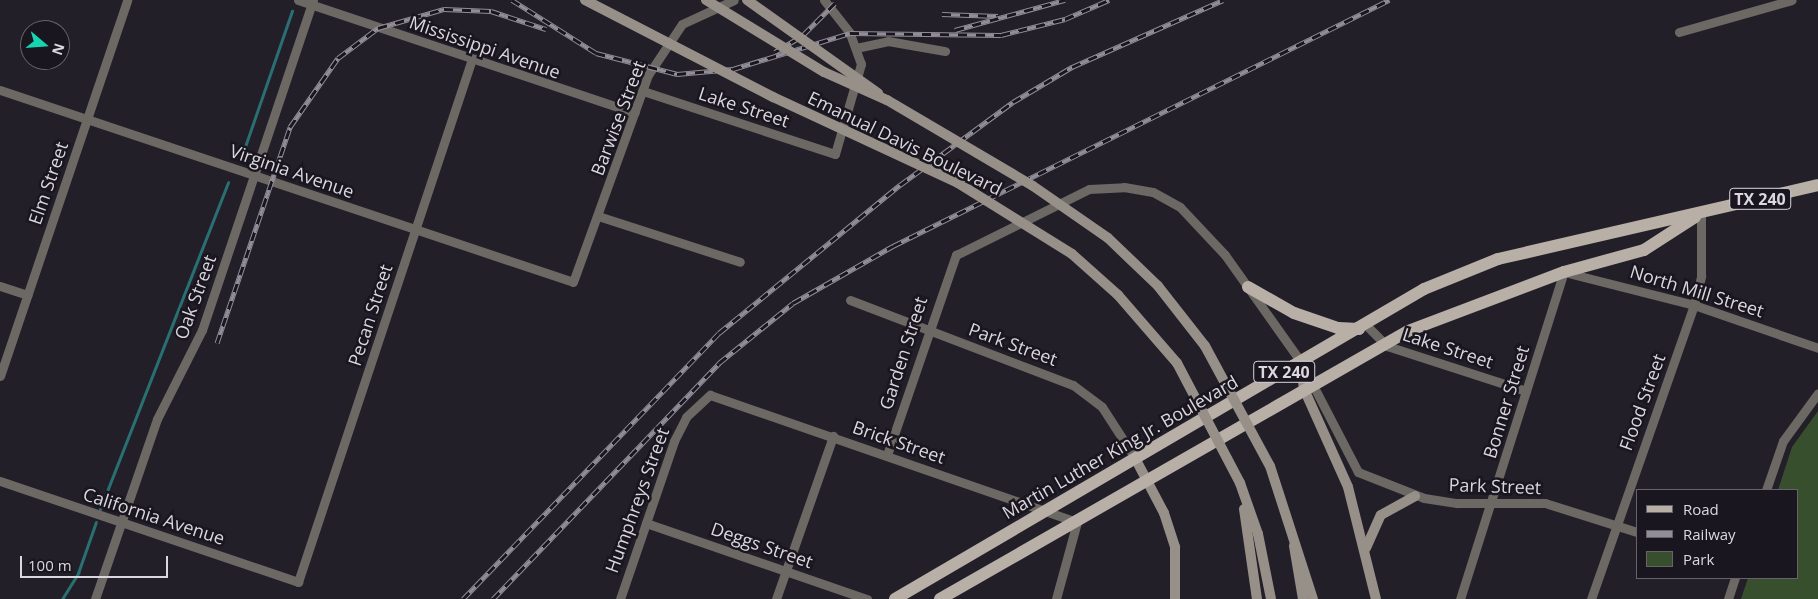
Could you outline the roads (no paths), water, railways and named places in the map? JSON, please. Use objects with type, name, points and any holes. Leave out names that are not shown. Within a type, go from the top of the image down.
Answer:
[{"type":"main road","name":"Emanual Davis Boulevard","points":[[585,0],[772,97],[958,183],[1072,254],[1118,295],[1177,363],[1240,483]]},
{"type":"main road","name":"Emanual Davis Boulevard","points":[[706,0],[824,72],[887,100],[1033,186],[1108,238],[1158,286],[1204,346],[1270,466],[1290,528]]},
{"type":"main road","points":[[747,0],[887,100]]},
{"type":"main road","name":"Martin Luther King Jr. Boulevard","points":[[895,599],[1424,290],[1498,260],[1818,185]]},
{"type":"main road","name":"Martin Luther King Jr. Boulevard","points":[[940,599],[1077,522],[1145,478],[1309,386],[1387,346],[1408,331],[1564,272],[1644,250],[1701,213]]},
{"type":"main road","points":[[1248,286],[1294,313],[1338,328],[1362,327]]},
{"type":"main road","points":[[1302,362],[1309,386],[1348,487],[1366,548],[1376,599]]},
{"type":"main road","points":[[1135,458],[1175,547],[1175,599]]},
{"type":"main road","points":[[1240,483],[1257,599]]},
{"type":"main road","points":[[1240,483],[1258,534],[1271,599]]},
{"type":"main road","points":[[1366,548],[1381,515],[1415,496]]},
{"type":"main road","points":[[1290,528],[1303,599]]},
{"type":"main road","points":[[1290,528],[1314,599]]},
{"type":"street","name":"Elm Street","points":[[0,376],[127,0]]},
{"type":"street","name":"Mississippi Avenue","points":[[298,0],[312,2],[576,95],[635,113]]},
{"type":"street","name":"Barwise Street","points":[[574,282],[643,91],[676,30],[734,0]]},
{"type":"street","points":[[824,0],[856,48],[888,42],[945,51]]},
{"type":"street","points":[[1679,32],[1792,0]]},
{"type":"street","name":"Oak Street","points":[[94,599],[157,419],[202,330],[312,2]]},
{"type":"street","name":"Lake Street","points":[[643,91],[835,154],[857,90],[861,64],[856,48]]},
{"type":"street","name":"Pecan Street","points":[[298,582],[472,59]]},
{"type":"street","name":"Virginia Avenue","points":[[0,90],[574,282]]},
{"type":"street","name":"Garden Street","points":[[887,455],[951,261],[969,246],[1090,189],[1124,186],[1153,192],[1180,207],[1248,286]]},
{"type":"street","name":"Flood Street","points":[[1591,599],[1694,305],[1701,276],[1701,213]]},
{"type":"street","points":[[598,216],[740,262]]},
{"type":"street","name":"North Mill Street","points":[[1564,272],[1694,305],[1818,348]]},
{"type":"street","name":"Bonner Street","points":[[1460,599],[1564,272]]},
{"type":"street","points":[[0,286],[28,295]]},
{"type":"street","points":[[1248,286],[1302,362]]},
{"type":"street","name":"Park Street","points":[[850,300],[1073,384],[1102,406],[1135,458]]},
{"type":"street","name":"Lake Street","points":[[1362,327],[1387,346],[1526,391]]},
{"type":"street","name":"Park Street","points":[[1309,386],[1351,465],[1370,479],[1415,496],[1456,503],[1492,500],[1545,503],[1636,532]]},
{"type":"street","name":"Brick Street","points":[[710,394],[1049,509],[1077,522]]},
{"type":"street","name":"Humphreys Street","points":[[620,599],[680,428],[700,399],[710,394]]},
{"type":"street","points":[[1766,489],[1783,440],[1818,394]]},
{"type":"street","points":[[776,599],[833,436]]},
{"type":"street","name":"California Avenue","points":[[0,481],[298,582]]},
{"type":"street","points":[[1056,599],[1077,522]]},
{"type":"street","name":"Deggs Street","points":[[646,523],[786,569],[867,599]]},
{"type":"street","points":[[1728,599],[1735,579]]},
{"type":"waterway","points":[[240,161],[292,11]]},
{"type":"waterway","points":[[100,509],[228,182]]},
{"type":"waterway","points":[[62,599],[78,573],[96,522]]},
{"type":"railway","points":[[512,0],[596,53],[677,74],[733,69],[850,33],[1001,35],[1065,19],[1109,0]]},
{"type":"railway","points":[[955,30],[1065,0]]},
{"type":"railway","points":[[463,599],[719,333],[900,185],[1013,102],[1072,67],[1223,0]]},
{"type":"railway","points":[[493,599],[719,363],[793,303],[893,246],[1389,0]]},
{"type":"railway","points":[[775,52],[803,35],[835,3]]},
{"type":"railway","points":[[217,343],[290,127],[338,58],[378,28],[444,9],[491,11],[546,29]]},
{"type":"railway","points":[[942,14],[998,16]]}]
